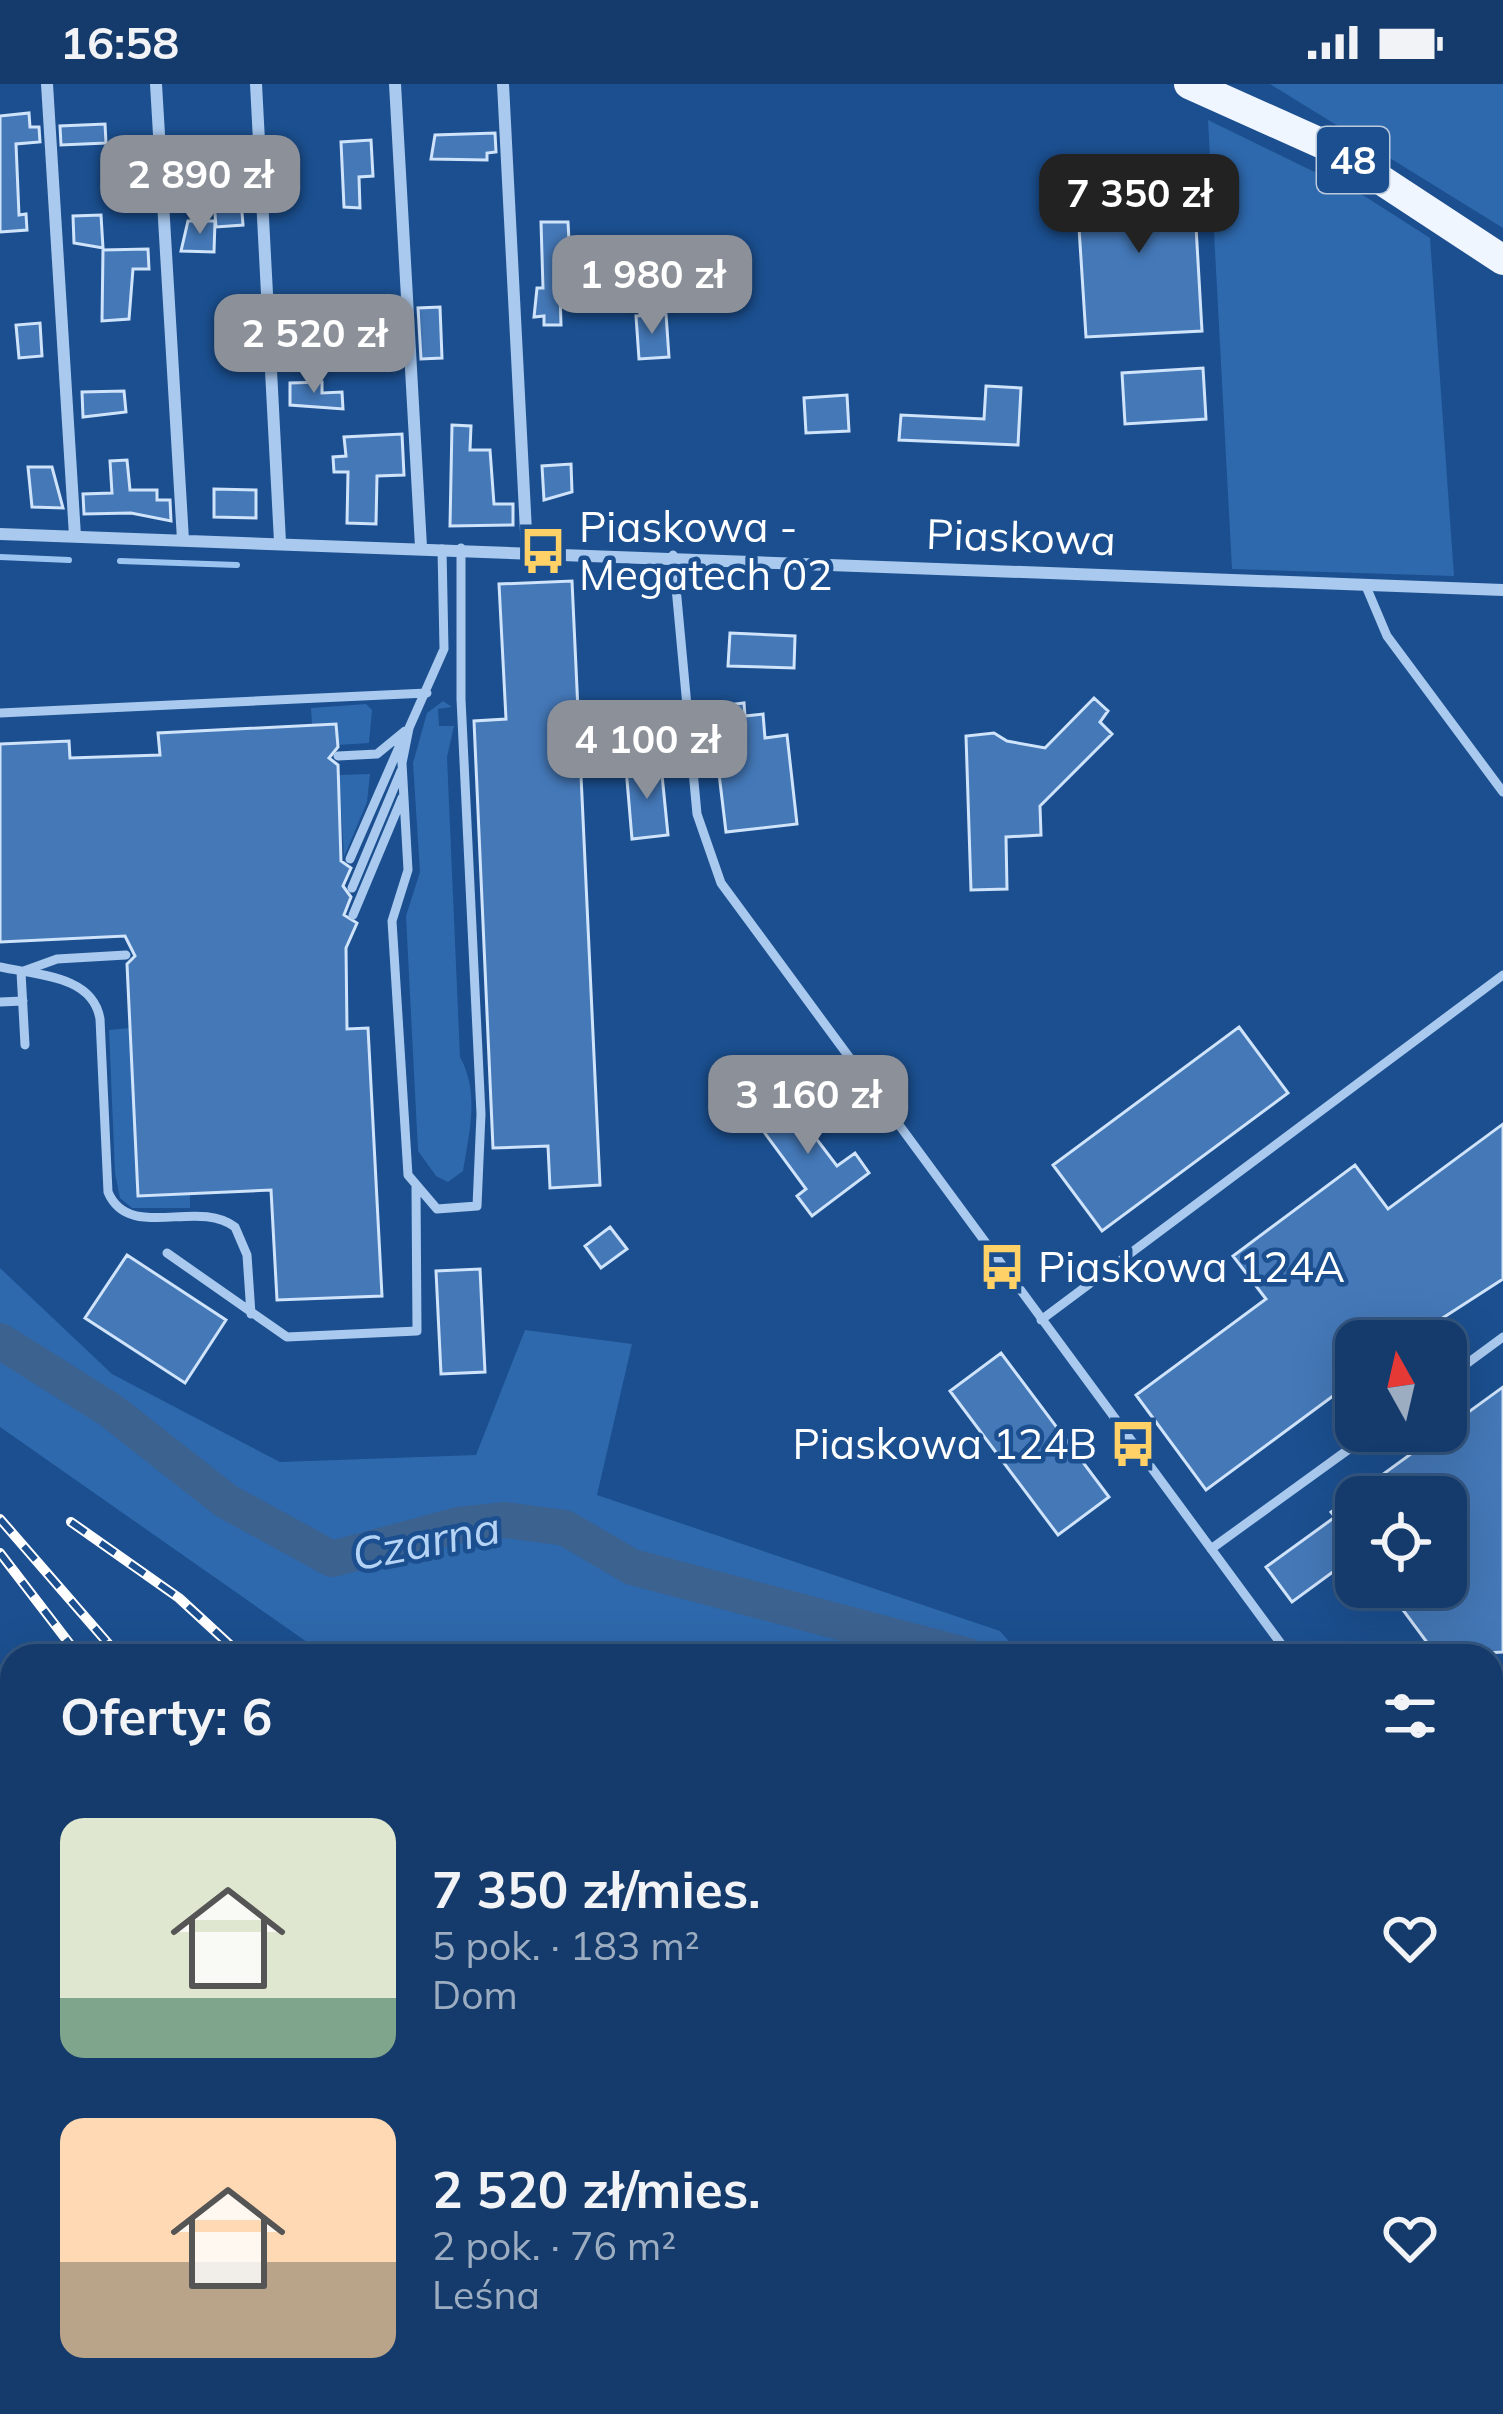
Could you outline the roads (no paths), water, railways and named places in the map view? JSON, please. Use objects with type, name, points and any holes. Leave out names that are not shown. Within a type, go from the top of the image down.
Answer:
[{"type":"main road","name":"48","points":[[1190,84],[1334,148],[1503,260]]},
{"type":"street","points":[[46,84],[75,536]]},
{"type":"street","points":[[156,84],[183,539]]},
{"type":"street","points":[[256,84],[280,542]]},
{"type":"street","points":[[395,84],[421,547]]},
{"type":"street","points":[[503,84],[526,551]]},
{"type":"street","name":"Piaskowa","points":[[0,533],[1503,590]]},
{"type":"lane","points":[[350,859],[443,649],[442,548]]},
{"type":"lane","points":[[402,767],[408,870],[392,921],[408,1175],[437,1209],[477,1206],[481,1114],[460,699],[461,548]]},
{"type":"lane","points":[[674,555],[697,814],[721,884],[1281,1644]]},
{"type":"lane","points":[[1365,584],[1387,636],[1503,792]]},
{"type":"lane","points":[[0,713],[427,692]]},
{"type":"lane","points":[[338,756],[377,754],[409,728]]},
{"type":"lane","points":[[352,888],[402,767],[409,728]]},
{"type":"lane","points":[[353,915],[404,794]]},
{"type":"lane","points":[[21,972],[57,959],[126,955]]},
{"type":"lane","points":[[0,967],[76,985],[98,1008],[108,1192],[113,1205],[130,1216],[208,1215],[236,1227],[247,1255],[251,1314]]},
{"type":"lane","points":[[21,972],[25,1045]]},
{"type":"lane","points":[[1041,1320],[1503,975]]},
{"type":"lane","points":[[0,1002],[22,1001]]},
{"type":"lane","points":[[166,1253],[287,1337],[417,1331],[416,1185]]},
{"type":"lane","points":[[1467,1364],[1503,1337]]},
{"type":"lane","points":[[1211,1549],[1345,1452]]},
{"type":"waterway","points":[[0,557],[69,560]]},
{"type":"waterway","points":[[120,561],[237,565]]},
{"type":"waterway","name":"Czarna","points":[[0,1341],[110,1410],[226,1501],[332,1559],[459,1525],[505,1520],[565,1528],[632,1567],[923,1644]]},
{"type":"railway","points":[[0,1519],[109,1644]]},
{"type":"railway","points":[[71,1522],[179,1598],[229,1644]]},
{"type":"railway","points":[[0,1553],[70,1644]]},
{"type":"place","name":"Piaskowa - Megatech 02","points":[[543,551]]},
{"type":"place","name":"Piaskowa 124A","points":[[1002,1267]]},
{"type":"place","name":"Piaskowa 124B","points":[[1133,1444]]}]
